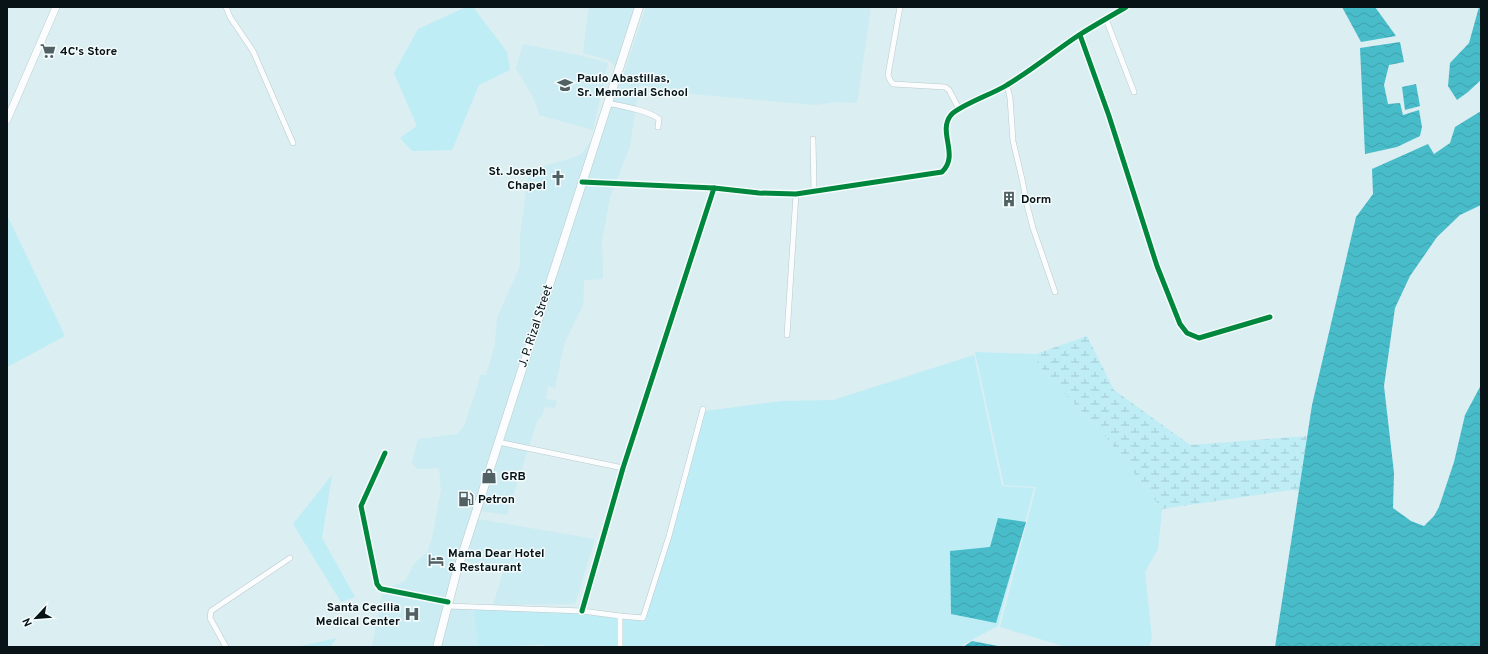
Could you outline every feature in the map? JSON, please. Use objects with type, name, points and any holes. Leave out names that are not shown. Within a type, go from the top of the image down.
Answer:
[{"type":"main road","points":[[7,120],[56,7]]},
{"type":"main road","name":"J. P. Rizal Street","points":[[437,647],[447,604],[498,442],[639,7]]},
{"type":"street","points":[[226,7],[230,17],[253,51],[293,143]]},
{"type":"street","points":[[900,7],[888,75],[890,80],[893,84],[945,87],[949,90],[959,109]]},
{"type":"street","points":[[582,182],[714,188],[759,193],[796,194],[942,172],[948,167],[950,158],[946,127],[952,114],[1007,85],[1080,35],[1126,7]]},
{"type":"street","points":[[1106,19],[1134,92]]},
{"type":"street","points":[[1080,35],[1109,116],[1157,266],[1180,324],[1187,333],[1199,338],[1270,317]]},
{"type":"street","points":[[1007,85],[1010,98],[1013,141],[1027,205],[1033,228],[1055,292]]},
{"type":"street","points":[[607,103],[657,117],[659,119],[658,127]]},
{"type":"street","points":[[813,139],[814,192]]},
{"type":"street","points":[[582,611],[623,468],[714,188]]},
{"type":"street","points":[[787,335],[796,194]]},
{"type":"street","points":[[385,453],[362,506],[378,587],[447,604],[582,611],[644,618],[669,536],[704,409]]},
{"type":"street","points":[[498,442],[623,468]]},
{"type":"street","points":[[226,647],[210,618],[210,611],[290,558]]},
{"type":"street","points":[[620,616],[620,647]]},
{"type":"shaded area","points":[[589,7],[639,7],[618,69],[609,60],[583,53]]},
{"type":"shaded area","points":[[646,7],[871,7],[857,103],[836,102],[815,105],[692,94],[639,85],[630,146],[610,197],[602,241],[603,279],[584,280],[583,305],[564,344],[555,388],[548,386],[546,399],[557,401],[555,408],[544,407],[543,414],[537,421],[507,515],[480,511],[446,607],[474,605],[478,646],[372,647],[383,590],[405,581],[415,563],[427,552],[432,539],[441,490],[439,468],[416,468],[412,463],[418,439],[458,434],[464,426],[480,375],[486,375],[495,343],[497,318],[520,266],[520,237],[529,170],[582,154],[590,142],[595,142],[616,78],[622,79]]},
{"type":"shaded area","name":"Paulo Abastillas, Sr. Memorial School","points":[[523,44],[608,63],[593,130],[539,115],[535,101],[516,68]]},
{"type":"shaded area","points":[[477,519],[595,539],[575,604],[493,605],[505,566],[466,562]]},
{"type":"green space","points":[[466,7],[473,7],[507,52],[510,70],[479,85],[452,150],[412,151],[400,138],[417,126],[394,73],[418,29]]},
{"type":"green space","points":[[7,215],[65,336],[7,367]]},
{"type":"green space","points":[[1087,336],[1114,390],[1190,445],[1307,436],[1299,491],[1291,490],[1162,509],[1106,437],[1038,365],[1036,354]]},
{"type":"green space","points":[[975,352],[1036,354],[1038,365],[1106,437],[1162,509],[1158,549],[1145,572],[1152,638],[1149,647],[1066,647],[1000,627],[1036,487],[1004,485]]},
{"type":"green space","points":[[974,355],[1002,486],[1034,488],[998,626],[962,645],[961,647],[623,647],[623,616],[646,618],[705,411],[782,401],[833,400]]},
{"type":"green space","points":[[332,475],[322,538],[355,597],[341,602],[293,524]]},
{"type":"green space","points":[[474,607],[582,611],[620,616],[620,647],[545,647],[544,645],[478,647]]},
{"type":"green space","points":[[337,638],[330,647],[296,647]]},
{"type":"water","points":[[1342,7],[1375,7],[1396,36],[1361,42]]},
{"type":"water","points":[[1479,7],[1481,7],[1481,80],[1457,100],[1448,86],[1450,63],[1469,43]]},
{"type":"water","points":[[1400,42],[1404,62],[1389,65],[1384,85],[1388,104],[1400,103],[1403,115],[1419,110],[1422,127],[1420,136],[1397,147],[1365,154],[1360,48]]},
{"type":"water","points":[[1416,84],[1420,106],[1405,110],[1402,87]]},
{"type":"water","points":[[1481,111],[1481,205],[1460,215],[1437,237],[1410,276],[1395,308],[1384,386],[1394,473],[1393,508],[1411,521],[1424,526],[1434,516],[1439,507],[1454,462],[1465,415],[1481,385],[1481,647],[1275,647],[1312,405],[1356,217],[1373,194],[1372,169],[1428,144],[1434,154],[1450,143],[1455,127]]},
{"type":"water","points":[[998,518],[1026,522],[996,623],[951,614],[950,551],[990,547]]},
{"type":"water","points":[[972,641],[998,646],[1000,647],[963,647]]},
{"type":"cycle path","points":[[714,188],[759,193],[796,194],[942,172],[947,165],[949,158],[946,129],[947,122],[955,111],[1007,85],[1079,35],[1126,7]]},
{"type":"cycle path","points":[[1080,35],[1109,116],[1157,266],[1180,324],[1187,333],[1199,338],[1270,317]]},
{"type":"cycle path","points":[[582,182],[714,188],[623,468],[582,611]]},
{"type":"cycle path","points":[[385,453],[361,506],[377,584],[382,589],[448,602]]},
{"type":"place","name":"4C's Store","points":[[48,51]]},
{"type":"place","name":"Paulo Abastillas, Sr. Memorial School","points":[[565,85]]},
{"type":"place","name":"St. Joseph Chapel","points":[[558,178]]},
{"type":"place","name":"Dorm","points":[[1009,199]]},
{"type":"place","name":"GRB","points":[[489,476]]},
{"type":"place","name":"Petron","points":[[466,499]]},
{"type":"place","name":"Mama Dear Hotel & Restaurant","points":[[436,560]]},
{"type":"place","name":"Santa Cecilia Medical Center","points":[[412,614]]}]
